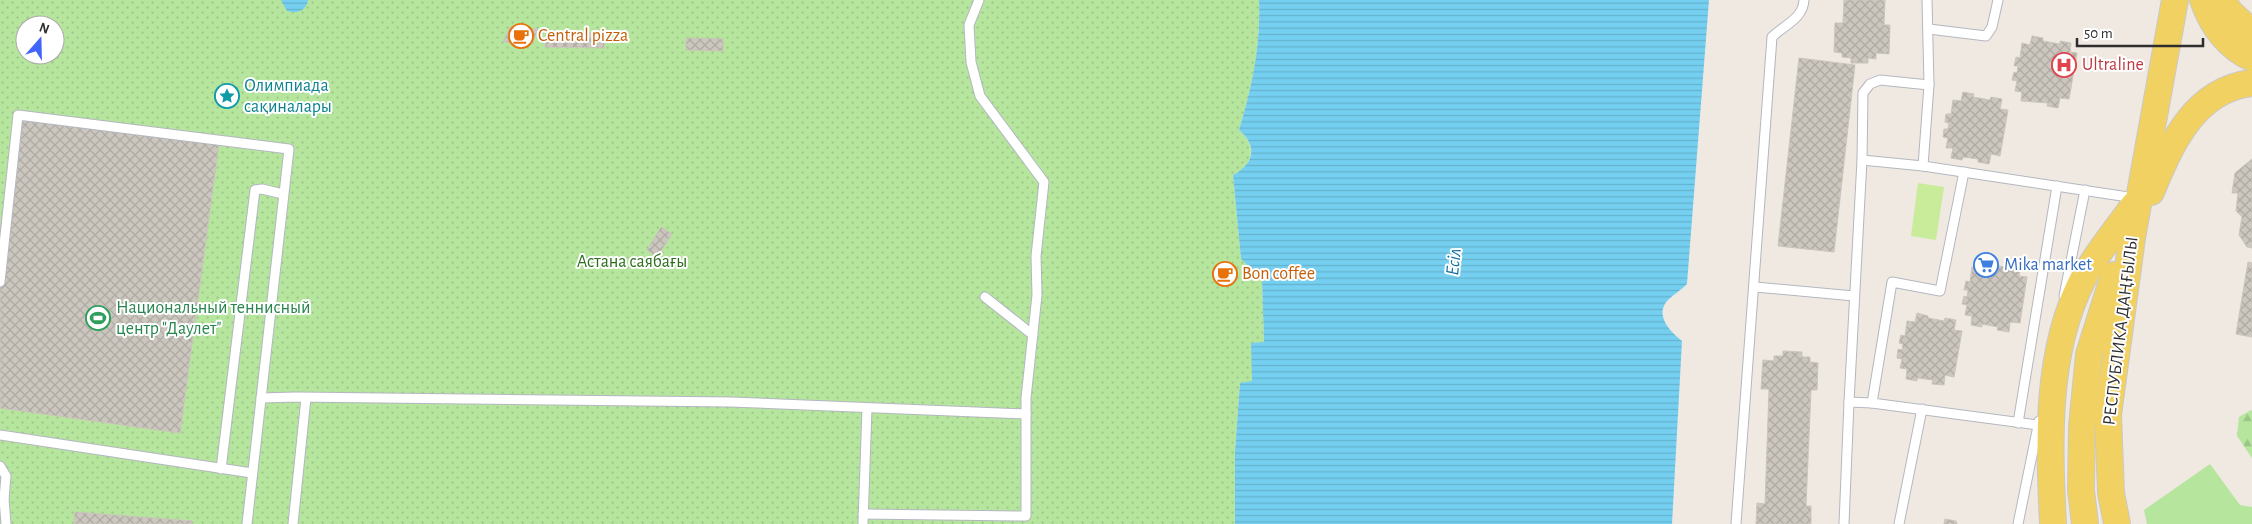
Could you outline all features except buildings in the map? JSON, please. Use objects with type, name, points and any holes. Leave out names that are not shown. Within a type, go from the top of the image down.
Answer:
[{"type":"main road","name":"РЕСПУБЛИКА ДАҢҒЫЛЫ","points":[[2116,524],[2111,493],[2108,415],[2132,238],[2175,0]]},
{"type":"main road","points":[[2203,0],[2215,25],[2226,39],[2252,58]]},
{"type":"main road","points":[[2223,0],[2229,11],[2252,33]]},
{"type":"main road","points":[[2132,238],[2170,148],[2186,122],[2207,101],[2231,87],[2252,83]]},
{"type":"main road","name":"РЕСПУБЛИКА ДАҢҒЫЛЫ","points":[[2085,524],[2081,490],[2082,426],[2090,354],[2139,198]]},
{"type":"main road","points":[[2050,517],[2042,418],[2059,357],[2069,311],[2084,276],[2139,198]]},
{"type":"lane","points":[[863,514],[1026,516],[1026,414],[1037,296],[1036,256],[1044,182],[980,96],[971,62],[969,24],[979,0]]},
{"type":"lane","points":[[1736,524],[1755,288],[1755,257],[1772,37],[1784,26],[1795,21],[1804,6],[1804,0]]},
{"type":"lane","points":[[1923,166],[1929,85],[1928,0]]},
{"type":"lane","points":[[1929,29],[1986,36],[1992,27],[1998,0]]},
{"type":"lane","points":[[1844,524],[1862,160],[1862,93],[1870,84],[1880,80],[1929,85]]},
{"type":"lane","points":[[0,282],[3,234],[18,114],[289,149],[247,524]]},
{"type":"lane","points":[[1862,160],[1923,166],[2139,198]]},
{"type":"lane","points":[[1872,402],[1892,282],[1940,291],[1964,172]]},
{"type":"lane","points":[[2018,423],[2057,186]]},
{"type":"lane","points":[[222,469],[255,190],[262,189],[283,194]]},
{"type":"lane","points":[[2018,524],[2042,418],[2084,190]]},
{"type":"lane","points":[[1755,288],[1854,296]]},
{"type":"lane","points":[[985,297],[1033,335]]},
{"type":"lane","points":[[260,398],[731,402],[1026,414]]},
{"type":"lane","points":[[293,524],[306,398]]},
{"type":"lane","points":[[1849,402],[1872,402],[2018,423],[2042,418]]},
{"type":"lane","points":[[862,524],[867,408]]},
{"type":"lane","points":[[1899,524],[1922,409]]},
{"type":"lane","points":[[0,435],[252,473]]},
{"type":"lane","points":[[0,466],[6,476],[2,499],[6,524]]},
{"type":"lane","points":[[892,524],[893,514]]},
{"type":"green space","name":"Астана саябағы","points":[[0,0],[1259,0],[1259,33],[1255,66],[1239,130],[1249,142],[1251,154],[1245,166],[1233,175],[1241,259],[1262,279],[1264,343],[1252,382],[1240,383],[1235,451],[1235,524],[0,524]]},
{"type":"green space","points":[[1918,183],[1944,187],[1936,240],[1911,236]]},
{"type":"green space","points":[[2251,410],[2252,458],[2237,436],[2239,417]]},
{"type":"green space","points":[[2210,464],[2240,505],[2252,507],[2252,524],[2147,524],[2144,510]]},
{"type":"water","points":[[281,0],[308,1],[303,9],[294,12],[287,11]]},
{"type":"water","name":"Есіл","points":[[1259,0],[1709,0],[1687,284],[1669,299],[1664,305],[1663,311],[1663,317],[1668,328],[1682,341],[1672,524],[1235,524],[1235,451],[1240,383],[1252,381],[1251,343],[1264,342],[1262,279],[1241,259],[1233,175],[1245,166],[1251,154],[1249,142],[1239,130],[1255,66],[1259,33]]},
{"type":"place","name":"Central pizza","points":[[521,36]]},
{"type":"place","name":"Ultraline","points":[[2064,65]]},
{"type":"place","name":"Олимпиада сақиналары","points":[[227,96]]},
{"type":"place","name":"Mika market","points":[[1986,265]]},
{"type":"place","name":"Bon coffee","points":[[1225,274]]},
{"type":"place","name":"Национальный теннисный центр \"Даулет\"","points":[[98,318]]}]
